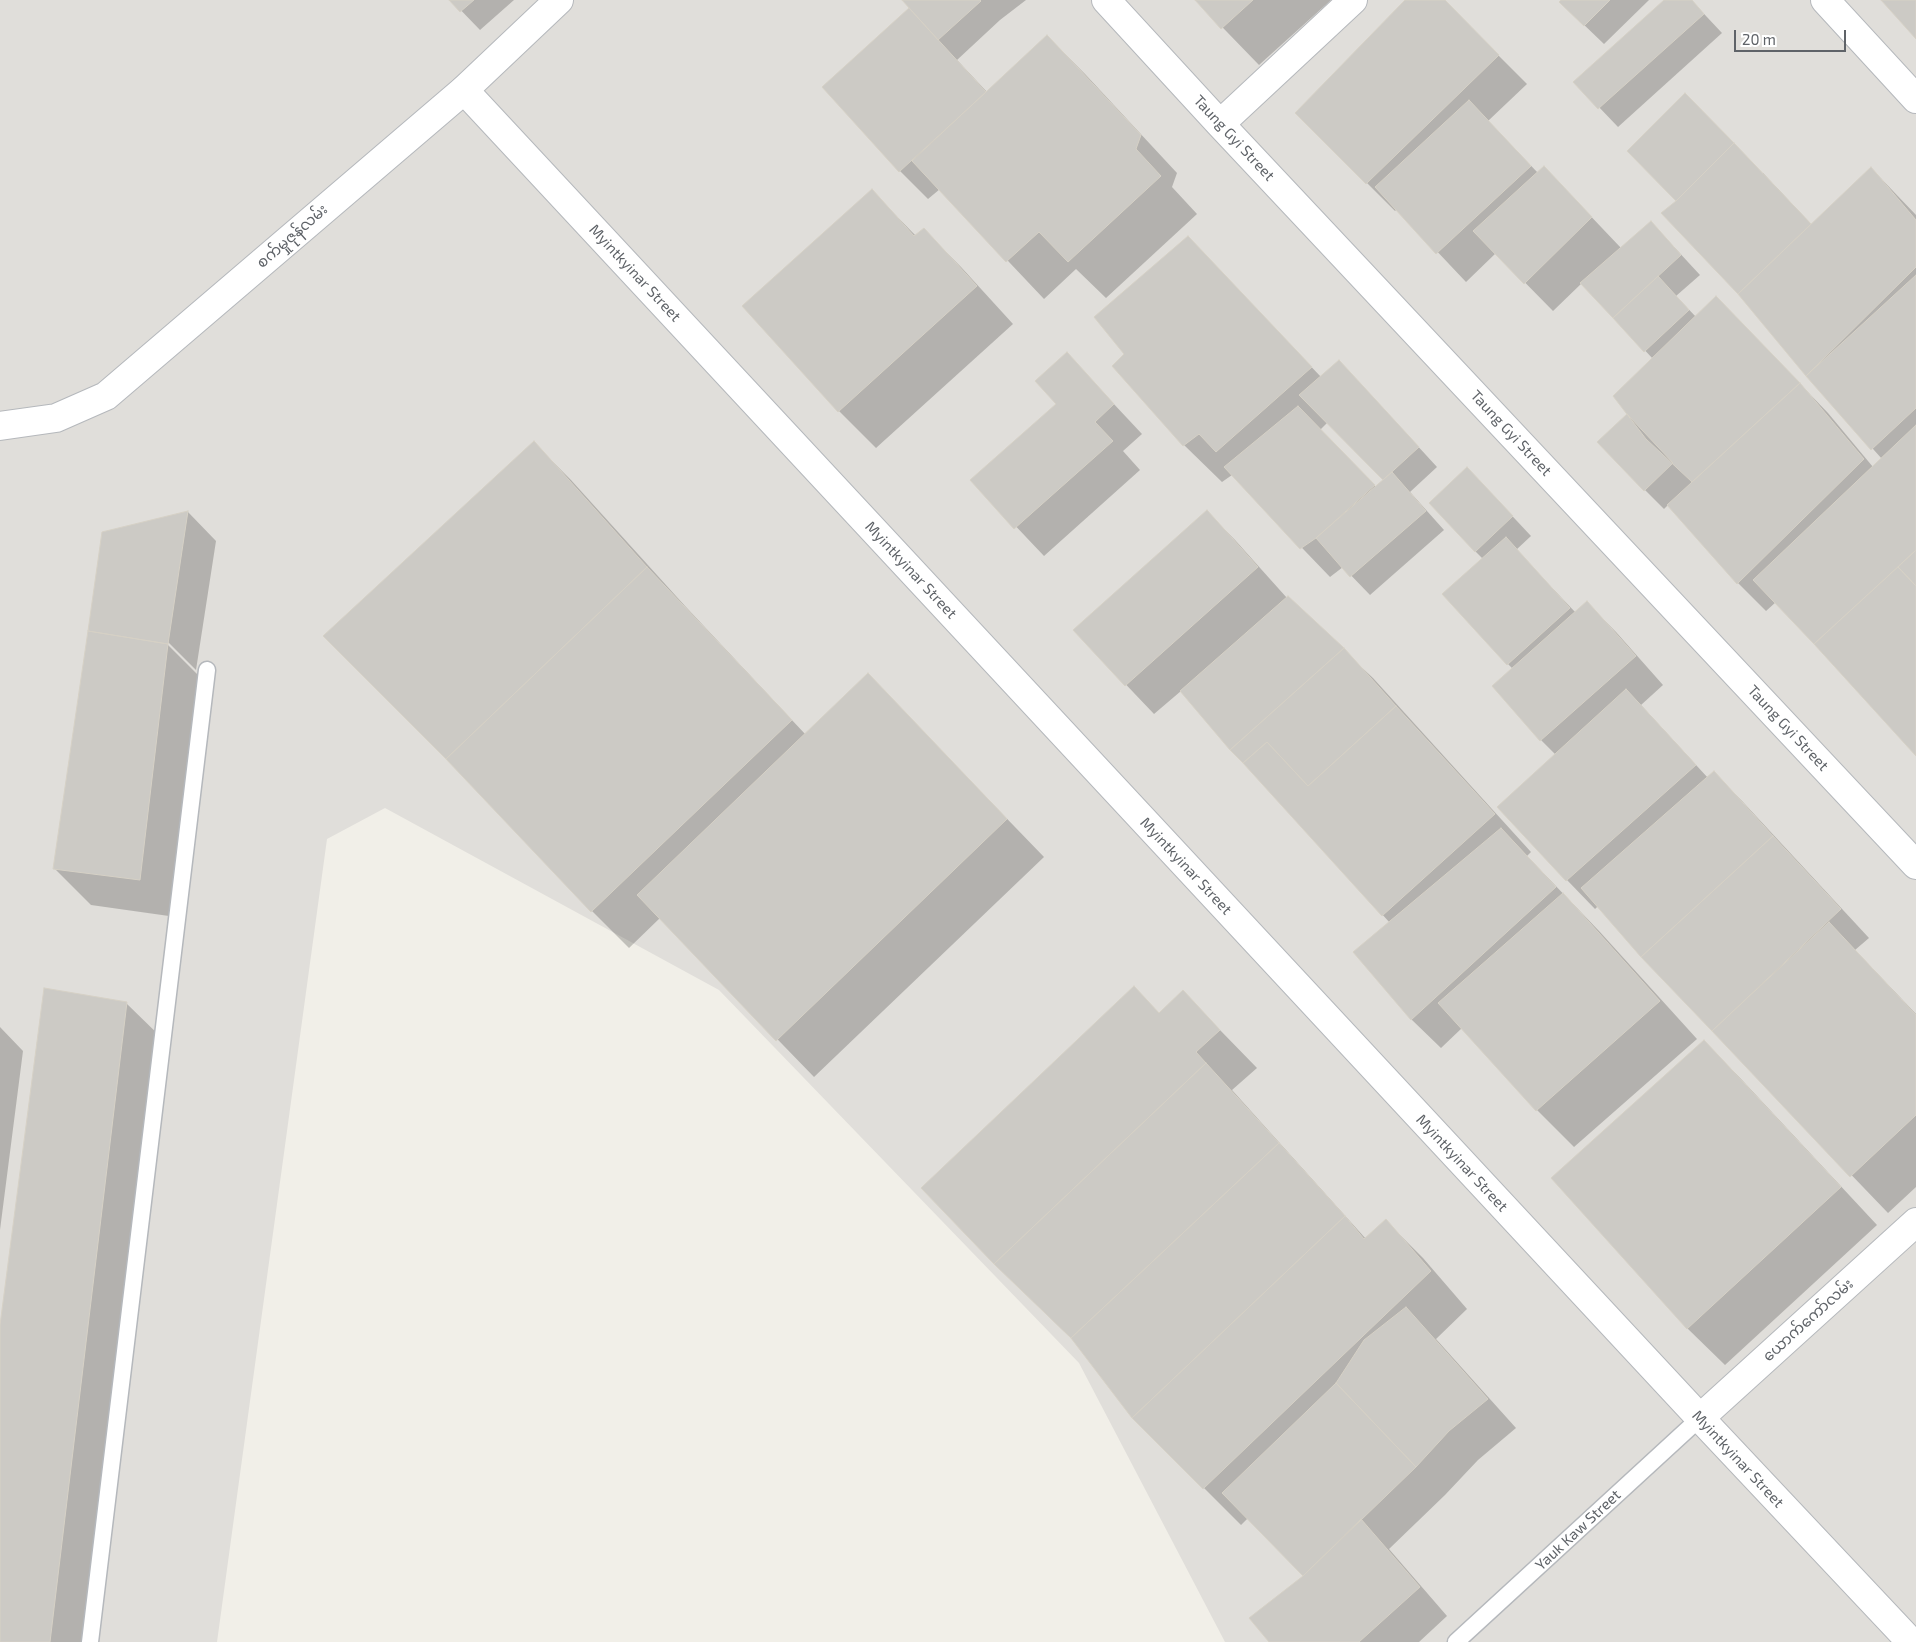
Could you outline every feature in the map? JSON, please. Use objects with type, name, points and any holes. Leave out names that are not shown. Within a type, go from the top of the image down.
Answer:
[{"type":"street","name":"စက်မှုဇုန်လမ်း","points":[[0,426],[56,418],[106,396],[464,90],[559,0]]},
{"type":"street","name":"Taung Gyi Street","points":[[1106,0],[1220,124],[1916,865]]},
{"type":"street","points":[[1220,124],[1354,0]]},
{"type":"street","points":[[1825,0],[1916,99]]},
{"type":"street","name":"Myintkyinar Street","points":[[464,90],[1700,1418],[1911,1642]]},
{"type":"street","name":"ယောက်ကော်လမ်း","points":[[1700,1418],[1916,1222]]},
{"type":"lane","points":[[90,1642],[206,670]]},
{"type":"lane","name":"Yauk Kaw Street","points":[[1456,1642],[1700,1418]]},
{"type":"shaded area","points":[[0,0],[1916,0],[1916,1642],[1225,1642],[1079,1363],[719,990],[385,808],[327,839],[217,1642],[0,1642]]},
{"type":"building","points":[[449,0],[474,0],[460,12]]},
{"type":"building","points":[[902,0],[980,0],[981,1],[938,40]]},
{"type":"building","points":[[1195,0],[1253,0],[1221,29]]},
{"type":"building","points":[[1405,0],[1445,0],[1499,55],[1366,184],[1295,113]]},
{"type":"building","points":[[1561,0],[1610,0],[1584,26],[1559,2]]},
{"type":"building","points":[[1664,0],[1692,0],[1704,14],[1598,109],[1573,82]]},
{"type":"building","points":[[1881,0],[1916,0],[1916,39]]},
{"type":"building","points":[[909,8],[986,92],[899,172],[822,87]]},
{"type":"building","points":[[1047,35],[1141,135],[1136,149],[1161,176],[1068,262],[1039,232],[1006,262],[912,161]]},
{"type":"building","points":[[1685,93],[1734,143],[1676,201],[1627,151]]},
{"type":"building","points":[[1469,100],[1531,166],[1436,254],[1375,187]]},
{"type":"building","points":[[1734,143],[1811,224],[1738,294],[1661,213],[1676,201]]},
{"type":"building","points":[[1544,166],[1592,217],[1524,284],[1473,231]]},
{"type":"building","points":[[1871,167],[1916,220],[1916,267],[1806,376],[1738,294]]},
{"type":"building","points":[[872,189],[914,236],[924,228],[977,286],[838,412],[742,306]]},
{"type":"building","points":[[1651,221],[1681,255],[1613,318],[1580,283]]},
{"type":"building","points":[[1188,236],[1312,367],[1216,452],[1199,434],[1183,446],[1112,366],[1124,354],[1094,317]]},
{"type":"building","points":[[1916,275],[1916,408],[1871,450],[1806,376]]},
{"type":"building","points":[[1658,276],[1689,310],[1644,352],[1613,318]]},
{"type":"building","points":[[1716,296],[1800,383],[1692,482],[1646,439],[1613,396]]},
{"type":"building","points":[[1067,352],[1114,404],[1095,422],[1113,441],[1014,529],[970,480],[1056,404],[1035,381]]},
{"type":"building","points":[[1339,360],[1419,447],[1383,480],[1299,395]]},
{"type":"building","points":[[1800,383],[1864,459],[1737,584],[1667,505]]},
{"type":"building","points":[[1298,406],[1375,485],[1316,538],[1300,549],[1224,467]]},
{"type":"building","points":[[1627,414],[1673,463],[1644,491],[1597,442]]},
{"type":"building","points":[[1916,425],[1916,550],[1814,644],[1753,580]]},
{"type":"building","points":[[534,441],[647,567],[446,759],[323,636]]},
{"type":"building","points":[[1467,467],[1513,516],[1475,552],[1429,503]]},
{"type":"building","points":[[1392,472],[1426,511],[1350,577],[1316,538]]},
{"type":"building","points":[[1207,510],[1258,567],[1125,686],[1073,630]]},
{"type":"building","points":[[188,511],[168,644],[88,631],[102,532]]},
{"type":"building","points":[[1506,537],[1570,608],[1507,665],[1442,594]]},
{"type":"building","points":[[1916,550],[1916,586],[1898,567]]},
{"type":"building","points":[[647,567],[792,720],[591,912],[446,759]]},
{"type":"building","points":[[1898,567],[1916,586],[1916,756],[1814,644]]},
{"type":"building","points":[[1288,596],[1344,648],[1230,750],[1180,691]]},
{"type":"building","points":[[1587,601],[1636,656],[1540,741],[1492,686]]},
{"type":"building","points":[[88,631],[168,644],[140,880],[53,869]]},
{"type":"building","points":[[1344,648],[1396,706],[1308,786],[1267,742],[1243,763],[1230,750]]},
{"type":"building","points":[[868,673],[1007,819],[776,1041],[637,895]]},
{"type":"building","points":[[1626,689],[1696,765],[1566,881],[1497,807]]},
{"type":"building","points":[[1396,706],[1495,814],[1382,916],[1243,763],[1267,742],[1308,786]]},
{"type":"building","points":[[1714,771],[1773,836],[1641,957],[1581,888]]},
{"type":"building","points":[[1501,828],[1556,887],[1411,1020],[1353,952]]},
{"type":"building","points":[[1773,836],[1841,909],[1712,1031],[1641,957]]},
{"type":"building","points":[[1563,893],[1660,1001],[1536,1111],[1438,1003]]},
{"type":"building","points":[[1829,922],[1916,1015],[1916,1115],[1850,1177],[1712,1031]]},
{"type":"building","points":[[1134,986],[1159,1013],[1183,990],[1220,1030],[1196,1052],[1206,1063],[994,1264],[921,1188]]},
{"type":"building","points":[[44,988],[127,1002],[50,1642],[0,1642],[0,1325]]},
{"type":"building","points":[[1704,1040],[1841,1187],[1687,1329],[1551,1178]]},
{"type":"building","points":[[1206,1063],[1279,1143],[1071,1338],[994,1264]]},
{"type":"building","points":[[1279,1143],[1345,1216],[1132,1418],[1071,1338]]},
{"type":"building","points":[[1345,1216],[1364,1239],[1386,1219],[1431,1271],[1203,1489],[1132,1418]]},
{"type":"building","points":[[1406,1307],[1488,1399],[1449,1431],[1416,1467],[1336,1383],[1364,1340]]},
{"type":"building","points":[[1336,1383],[1416,1467],[1303,1576],[1222,1493]]},
{"type":"building","points":[[1361,1519],[1420,1587],[1359,1642],[1269,1642],[1249,1618],[1303,1576]]}]
